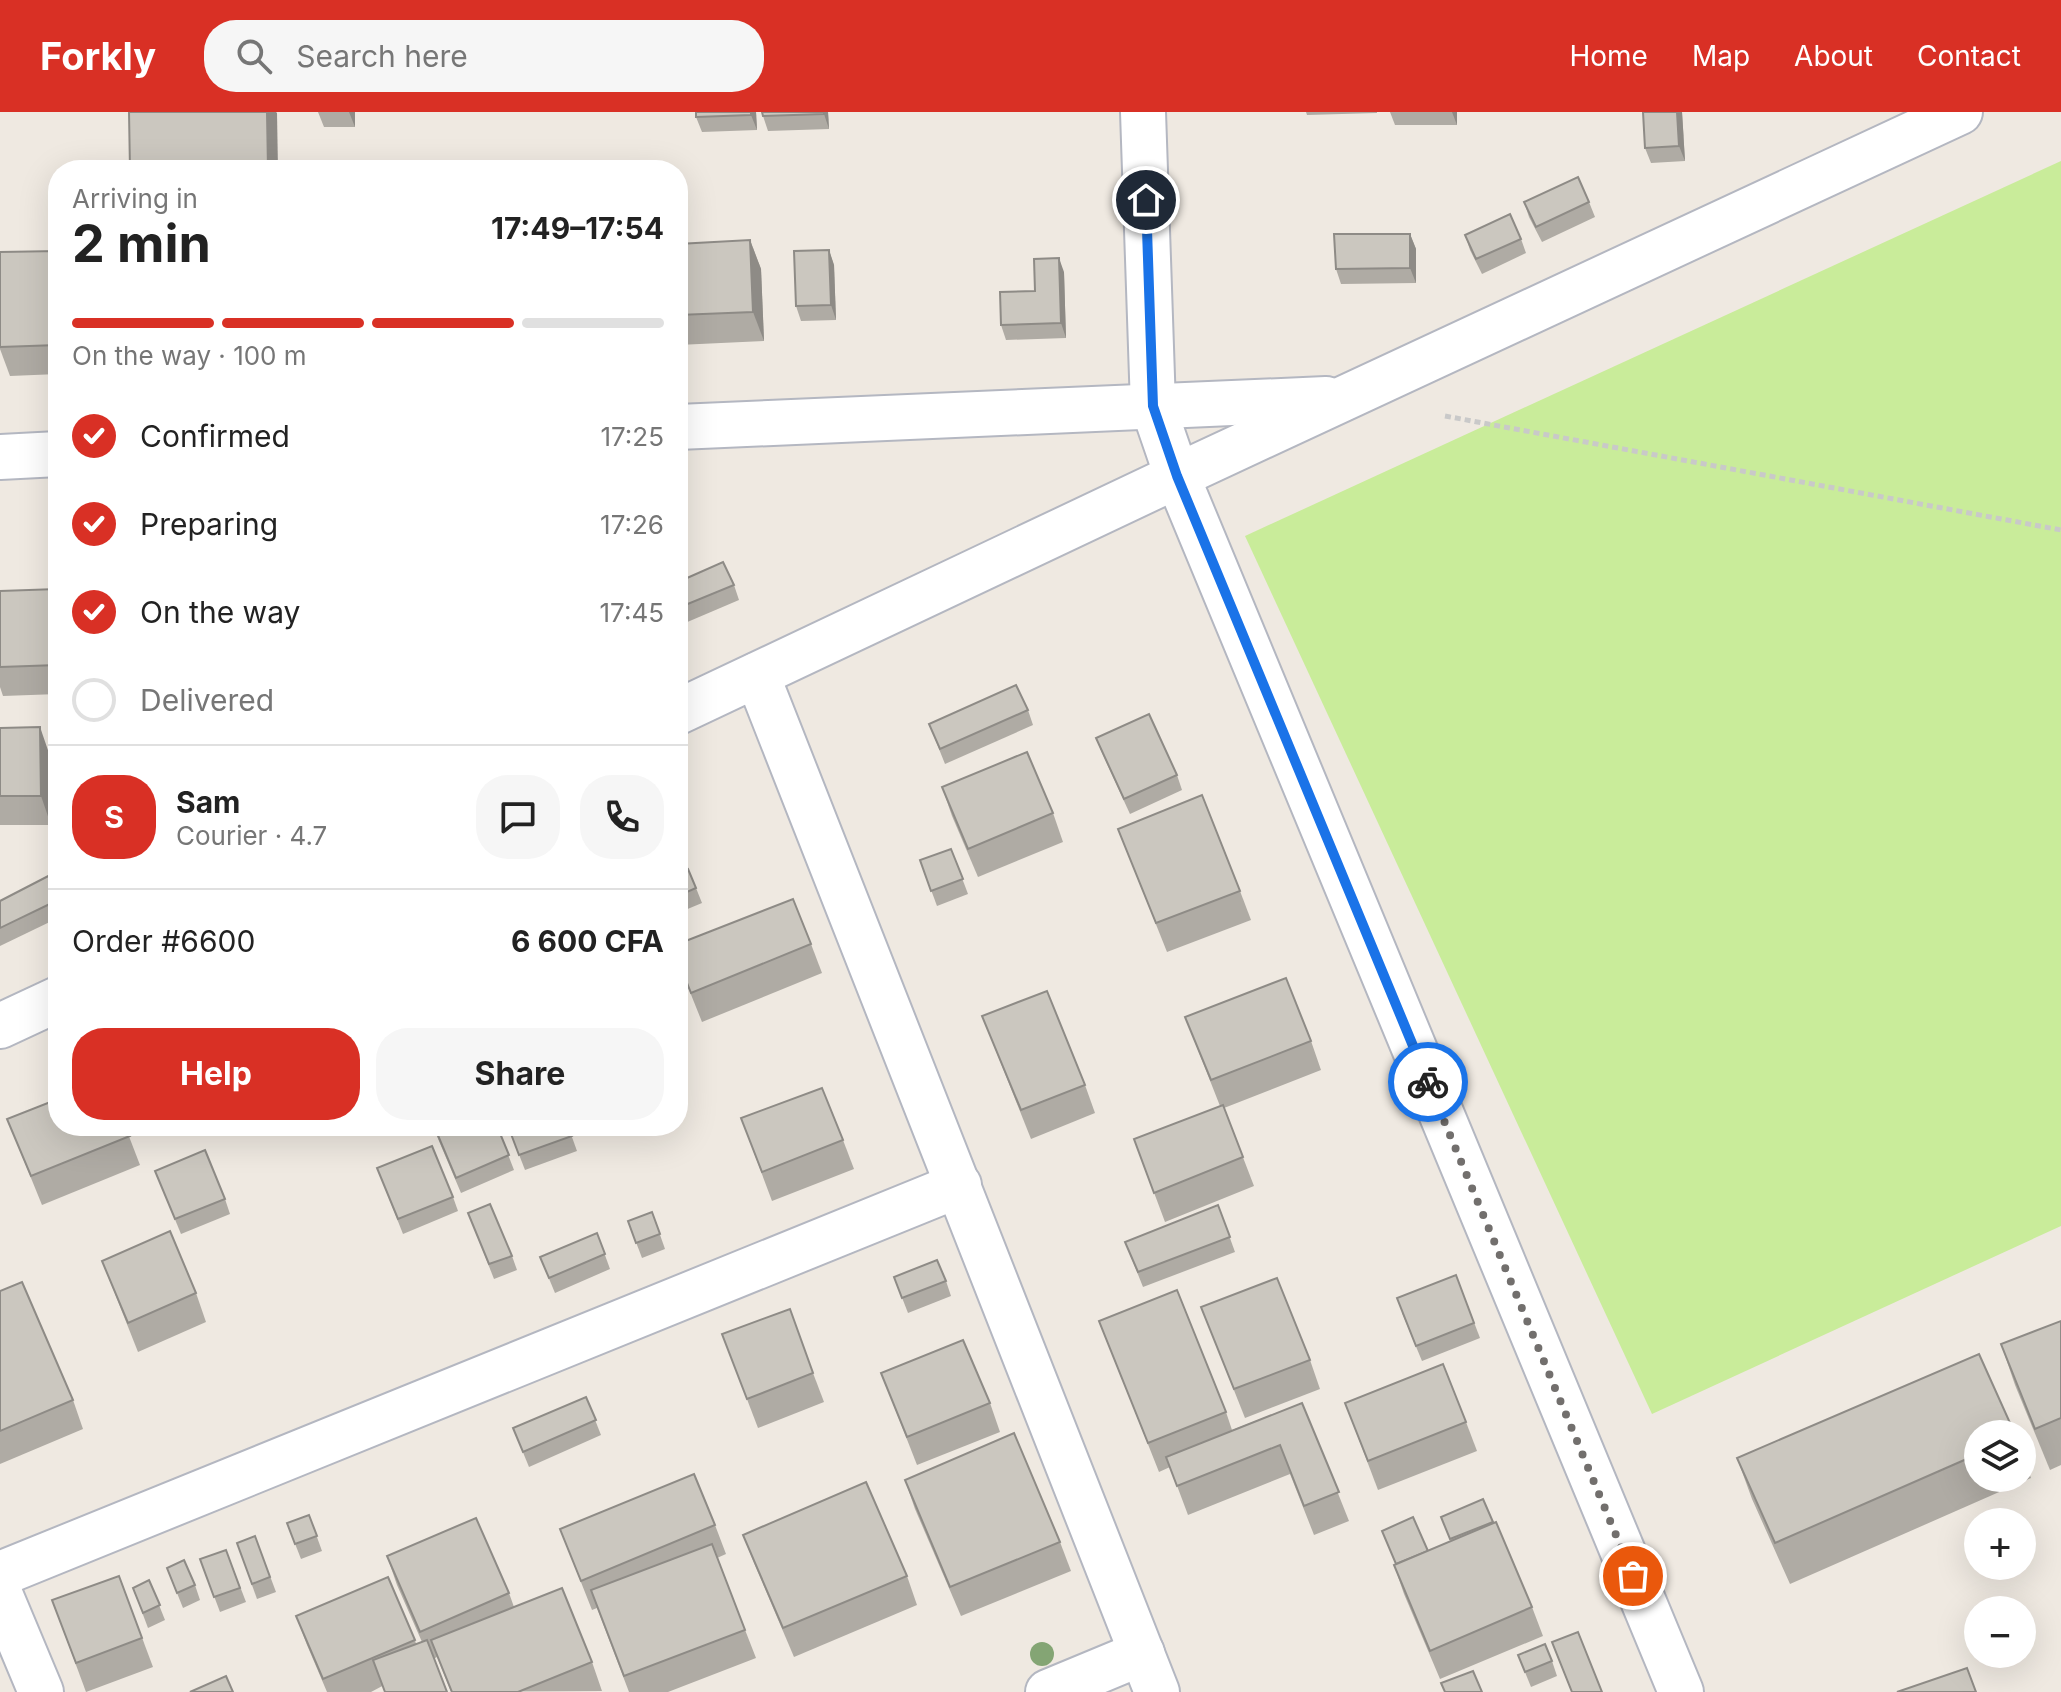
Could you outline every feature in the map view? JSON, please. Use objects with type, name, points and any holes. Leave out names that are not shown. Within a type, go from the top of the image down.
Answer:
[{"type":"street","points":[[1143,112],[1153,406],[1177,476],[1681,1692]]},
{"type":"street","points":[[688,707],[1960,112]]},
{"type":"street","points":[[688,427],[1348,398]]},
{"type":"street","points":[[0,457],[48,455]]},
{"type":"street","points":[[757,675],[1150,1672],[1048,1692]]},
{"type":"street","points":[[0,1026],[48,1004]]},
{"type":"street","points":[[0,1574],[959,1185]]},
{"type":"street","points":[[0,1594],[41,1692]]},
{"type":"path","points":[[1441,415],[2061,530]]},
{"type":"green space","points":[[2061,161],[2061,1226],[1652,1414],[1245,536]]},
{"type":"building","points":[[129,112],[267,112],[268,160],[130,160]]},
{"type":"building","points":[[696,112],[751,112],[751,115],[696,117]]},
{"type":"building","points":[[762,112],[824,112],[824,114],[763,116]]},
{"type":"building","points":[[1643,112],[1677,112],[1679,146],[1645,148]]},
{"type":"building","points":[[1578,177],[1589,202],[1536,227],[1524,202]]},
{"type":"building","points":[[1510,214],[1521,239],[1476,259],[1465,235]]},
{"type":"building","points":[[1334,234],[1410,234],[1410,268],[1336,269]]},
{"type":"building","points":[[750,240],[753,312],[688,315],[688,243]]},
{"type":"building","points":[[829,250],[831,305],[796,306],[794,251]]},
{"type":"building","points":[[48,251],[48,345],[0,347],[0,252]]},
{"type":"building","points":[[1059,258],[1061,323],[1001,325],[1000,292],[1035,291],[1034,259]]},
{"type":"building","points":[[723,562],[734,585],[688,604],[688,578]]},
{"type":"building","points":[[48,589],[48,665],[0,667],[0,591]]},
{"type":"building","points":[[1016,685],[1028,710],[940,749],[929,724]]},
{"type":"building","points":[[1149,714],[1177,775],[1124,799],[1096,738]]},
{"type":"building","points":[[40,727],[41,796],[0,796],[0,728]]},
{"type":"building","points":[[1027,752],[1053,813],[968,849],[942,787]]},
{"type":"building","points":[[1202,795],[1240,891],[1156,923],[1118,829]]},
{"type":"building","points":[[951,849],[963,879],[931,891],[920,860]]},
{"type":"building","points":[[688,869],[696,888],[688,892]]},
{"type":"building","points":[[48,876],[48,905],[0,928],[0,901]]},
{"type":"building","points":[[793,899],[811,944],[691,993],[688,985],[688,940]]},
{"type":"building","points":[[1286,978],[1311,1041],[1211,1080],[1185,1017]]},
{"type":"building","points":[[1047,991],[1085,1085],[1021,1110],[982,1016]]},
{"type":"building","points":[[822,1088],[843,1140],[762,1172],[741,1118]]},
{"type":"building","points":[[48,1103],[48,1136],[130,1136],[31,1176],[7,1119]]},
{"type":"building","points":[[1223,1105],[1243,1157],[1154,1193],[1134,1139]]},
{"type":"building","points":[[438,1136],[501,1136],[509,1155],[456,1178]]},
{"type":"building","points":[[512,1136],[572,1136],[519,1155]]},
{"type":"building","points":[[432,1146],[453,1197],[398,1219],[377,1168]]},
{"type":"building","points":[[205,1150],[225,1199],[175,1219],[155,1171]]},
{"type":"building","points":[[490,1204],[512,1256],[489,1264],[468,1213]]},
{"type":"building","points":[[1218,1205],[1230,1237],[1138,1272],[1125,1242]]},
{"type":"building","points":[[652,1212],[660,1234],[636,1243],[628,1221]]},
{"type":"building","points":[[170,1231],[196,1293],[128,1323],[102,1261]]},
{"type":"building","points":[[597,1233],[605,1254],[549,1278],[540,1257]]},
{"type":"building","points":[[937,1260],[946,1281],[902,1298],[894,1277]]},
{"type":"building","points":[[1456,1275],[1474,1323],[1416,1346],[1397,1298]]},
{"type":"building","points":[[1277,1278],[1310,1360],[1234,1389],[1201,1307]]},
{"type":"building","points":[[22,1282],[73,1400],[0,1431],[0,1291]]},
{"type":"building","points":[[1177,1290],[1226,1412],[1148,1443],[1099,1321]]},
{"type":"building","points":[[790,1309],[813,1373],[747,1399],[722,1334]]},
{"type":"building","points":[[2061,1321],[2061,1418],[2036,1429],[2036,1420],[2031,1420],[2001,1344]]},
{"type":"building","points":[[963,1340],[990,1403],[907,1437],[881,1373]]},
{"type":"building","points":[[1979,1354],[2009,1420],[1964,1420],[1964,1460],[1775,1543],[1737,1458]]},
{"type":"building","points":[[1443,1364],[1466,1422],[1368,1461],[1345,1403]]},
{"type":"building","points":[[586,1397],[596,1420],[523,1452],[513,1428]]},
{"type":"building","points":[[1302,1403],[1339,1492],[1304,1506],[1280,1445],[1177,1486],[1166,1457]]},
{"type":"building","points":[[1014,1433],[1060,1542],[950,1587],[905,1480]]},
{"type":"building","points":[[694,1474],[715,1525],[581,1581],[560,1529]]},
{"type":"building","points":[[866,1482],[907,1576],[783,1628],[743,1535]]},
{"type":"building","points":[[1483,1499],[1493,1522],[1450,1539],[1441,1517]]},
{"type":"building","points":[[309,1515],[317,1536],[295,1544],[287,1523]]},
{"type":"building","points":[[1413,1517],[1428,1551],[1396,1564],[1382,1531]]},
{"type":"building","points":[[476,1518],[509,1593],[420,1632],[387,1556]]},
{"type":"building","points":[[1496,1522],[1532,1607],[1430,1651],[1394,1565]]},
{"type":"building","points":[[255,1536],[270,1577],[252,1584],[237,1543]]},
{"type":"building","points":[[712,1544],[745,1630],[624,1676],[591,1590]]},
{"type":"building","points":[[226,1550],[240,1588],[214,1597],[200,1559]]},
{"type":"building","points":[[184,1560],[195,1585],[177,1593],[167,1568]]},
{"type":"building","points":[[119,1576],[142,1638],[76,1663],[52,1600]]},
{"type":"building","points":[[388,1577],[415,1640],[323,1679],[296,1616]]},
{"type":"building","points":[[149,1580],[160,1605],[143,1613],[133,1588]]},
{"type":"building","points":[[562,1588],[592,1662],[518,1692],[452,1692],[431,1640]]},
{"type":"building","points":[[1578,1632],[1602,1692],[1572,1692],[1552,1642]]},
{"type":"building","points":[[427,1640],[447,1692],[385,1692],[373,1660]]},
{"type":"building","points":[[1545,1644],[1552,1661],[1525,1672],[1518,1655]]},
{"type":"building","points":[[1967,1668],[1976,1692],[1897,1692]]},
{"type":"building","points":[[1473,1671],[1482,1692],[1445,1692],[1441,1683]]},
{"type":"building","points":[[226,1676],[233,1692],[190,1692]]},
{"type":"way so far","points":[[1428,1082],[1633,1576]]},
{"type":"route","points":[[1146,200],[1153,406],[1177,476],[1428,1082]]}]
